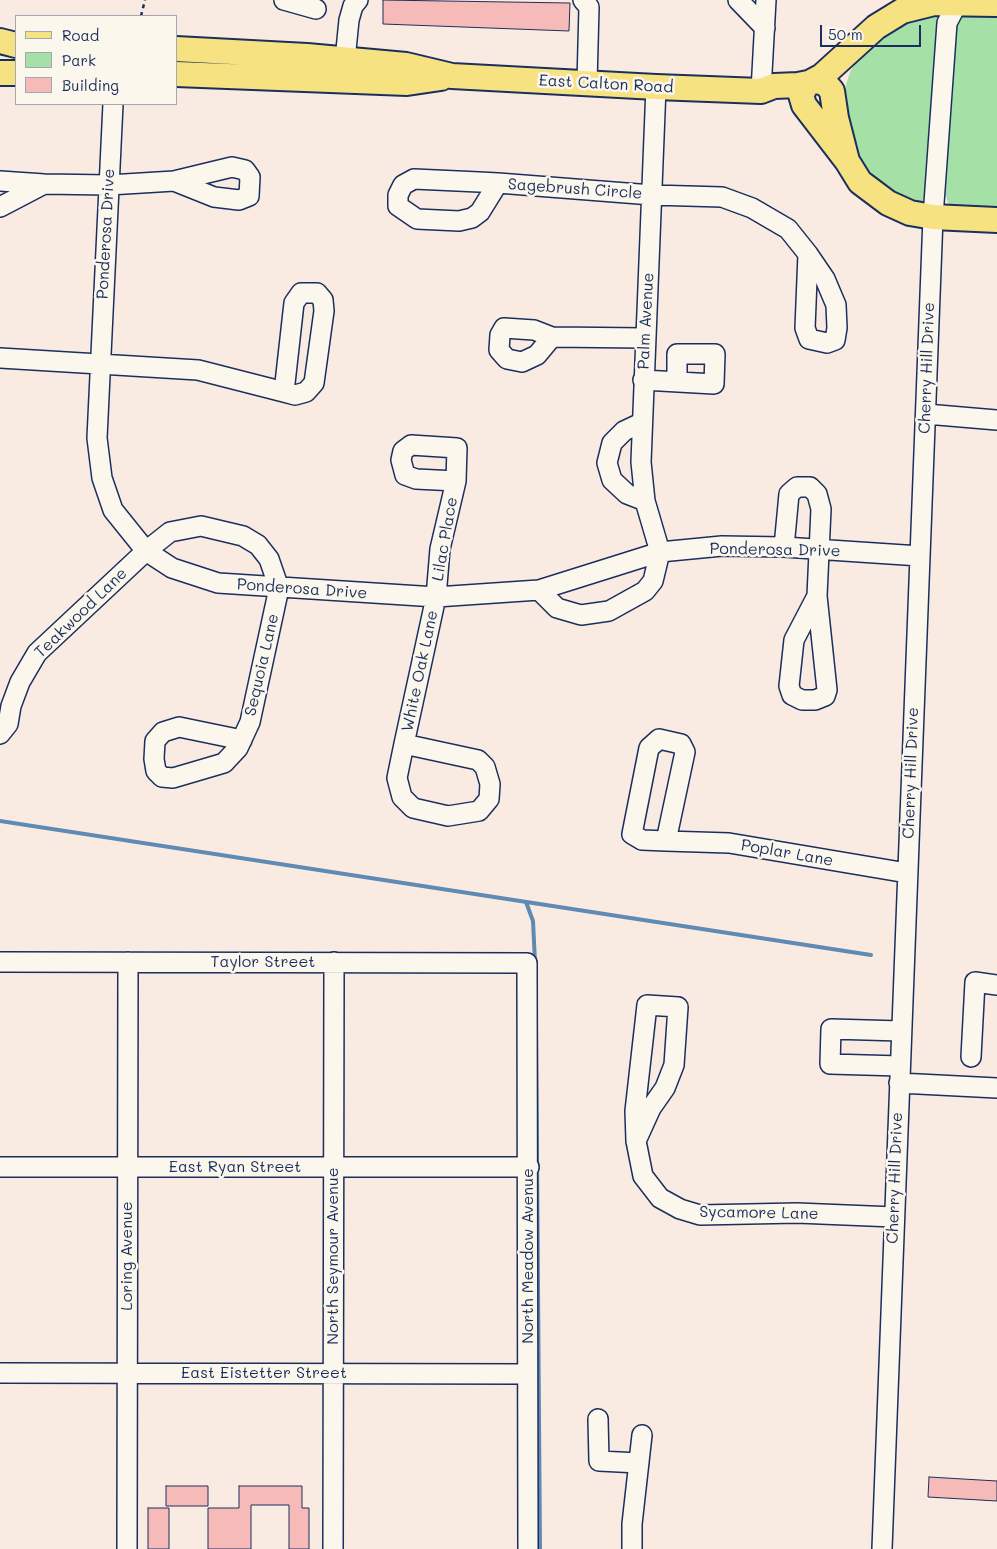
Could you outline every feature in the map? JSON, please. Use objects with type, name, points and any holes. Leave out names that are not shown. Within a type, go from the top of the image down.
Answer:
[{"type":"main road","points":[[997,4],[959,1],[934,3],[902,11],[876,27],[822,76],[804,87],[801,95],[802,102],[808,111],[847,161],[860,182],[888,203],[910,213],[933,217],[997,220]]},
{"type":"main road","points":[[0,41],[15,46]]},
{"type":"main road","points":[[808,111],[822,111],[829,107],[840,78],[858,43]]},
{"type":"main road","points":[[0,47],[15,46]]},
{"type":"main road","name":"East Calton Road","points":[[178,49],[407,83],[452,76]]},
{"type":"main road","name":"East Calton Road","points":[[178,74],[304,67],[345,60],[406,65],[452,76],[656,87],[761,91],[774,86],[810,82]]},
{"type":"main road","points":[[0,73],[15,73]]},
{"type":"main road","points":[[810,82],[818,81],[826,84],[834,98],[837,123],[847,161]]},
{"type":"main road","name":"East Calton Road","points":[[761,91],[788,105],[808,111]]},
{"type":"street","points":[[284,0],[316,9]]},
{"type":"street","points":[[345,60],[349,20],[353,6],[358,0]]},
{"type":"street","points":[[583,0],[589,7],[587,83]]},
{"type":"street","points":[[738,0],[765,28]]},
{"type":"street","points":[[761,91],[766,0]]},
{"type":"street","name":"Cherry Hill Drive","points":[[882,1549],[933,217],[947,23],[959,1]]},
{"type":"street","name":"Palm Avenue","points":[[656,87],[644,338],[641,462],[646,501],[660,552]]},
{"type":"street","name":"Ponderosa Drive","points":[[113,105],[99,366],[97,438],[102,478],[113,510],[146,550],[172,568],[218,584],[436,597],[539,590],[660,552],[722,546],[784,547],[920,556]]},
{"type":"street","name":"Sagebrush Circle","points":[[498,183],[480,212],[472,218],[458,221],[417,219],[398,206],[398,195],[403,185],[414,179],[498,183],[652,195],[722,197],[752,208],[788,229],[808,254]]},
{"type":"street","points":[[0,181],[109,185],[174,182]]},
{"type":"street","points":[[0,207],[44,184]]},
{"type":"street","points":[[0,358],[99,366],[198,370],[295,395],[306,392],[314,383],[324,311],[323,300],[317,293],[301,293],[294,303],[284,392]]},
{"type":"street","points":[[552,337],[644,338]]},
{"type":"street","points":[[643,380],[677,382]]},
{"type":"street","points":[[926,414],[997,420]]},
{"type":"street","points":[[641,424],[624,431],[612,442],[607,463],[612,480],[627,494],[646,501]]},
{"type":"street","name":"Lilac Place","points":[[436,597],[440,549],[456,481]]},
{"type":"street","points":[[784,547],[789,494],[797,487],[810,487],[817,494],[821,509],[818,596],[827,690],[825,696],[815,700],[802,700],[792,695],[789,686],[794,640],[818,596]]},
{"type":"street","name":"Teakwood Lane","points":[[0,734],[8,724],[11,706],[20,682],[37,653],[146,550],[170,532],[201,526],[243,536],[258,545],[269,559],[279,588]]},
{"type":"street","points":[[539,590],[557,608],[581,615],[608,612],[646,591],[653,581],[660,552]]},
{"type":"street","name":"Sequoia Lane","points":[[242,740],[250,722],[279,588]]},
{"type":"street","name":"White Oak Lane","points":[[404,744],[478,760],[485,766],[490,784],[489,799],[479,811],[448,816],[413,808],[402,797],[397,778],[404,744],[436,597]]},
{"type":"street","name":"Poplar Lane","points":[[666,841],[685,752],[681,744],[660,739],[649,748],[632,834],[642,840],[666,841],[729,843],[907,873]]},
{"type":"street","name":"Taylor Street","points":[[0,962],[527,963]]},
{"type":"street","name":"Loring Avenue","points":[[127,1549],[128,962]]},
{"type":"street","name":"North Seymour Avenue","points":[[333,1549],[334,962]]},
{"type":"street","name":"North Meadow Avenue","points":[[527,963],[529,1167],[528,1549]]},
{"type":"street","points":[[971,1057],[975,982],[997,985]]},
{"type":"street","name":"Sycamore Lane","points":[[636,1141],[651,1108],[665,1088],[674,1065],[678,1008],[647,1005],[636,1111],[636,1141],[644,1176],[660,1198],[680,1209],[700,1215],[797,1213],[894,1217]]},
{"type":"street","points":[[901,1031],[832,1029],[830,1064],[997,1088]]},
{"type":"street","name":"East Ryan Street","points":[[0,1167],[529,1167]]},
{"type":"street","name":"East Eistetter Street","points":[[0,1373],[527,1374]]},
{"type":"street","points":[[598,1419],[599,1461],[639,1463]]},
{"type":"street","points":[[632,1549],[632,1524],[642,1435]]},
{"type":"path","points":[[141,15],[145,0]]},
{"type":"green space","points":[[997,12],[997,211],[956,209],[948,203],[945,193],[954,26],[960,15]]},
{"type":"green space","points":[[939,14],[930,189],[925,203],[923,203],[905,197],[883,185],[855,156],[843,95],[850,72],[858,60],[883,33],[912,19]]},
{"type":"building","points":[[383,0],[570,3],[569,31],[383,24]]},
{"type":"building","points":[[929,1477],[997,1481],[997,1501],[928,1497]]},
{"type":"building","points":[[166,1486],[208,1486],[208,1506],[166,1506]]},
{"type":"building","points":[[239,1486],[302,1486],[302,1508],[309,1508],[309,1549],[289,1549],[289,1505],[251,1505],[251,1549],[208,1549],[208,1508],[239,1508]]},
{"type":"building","points":[[148,1508],[169,1508],[169,1549],[148,1549]]},
{"type":"waterway","points":[[0,821],[871,955]]},
{"type":"waterway","points":[[526,902],[533,921],[535,962]]},
{"type":"waterway","points":[[536,1024],[540,1549]]}]
